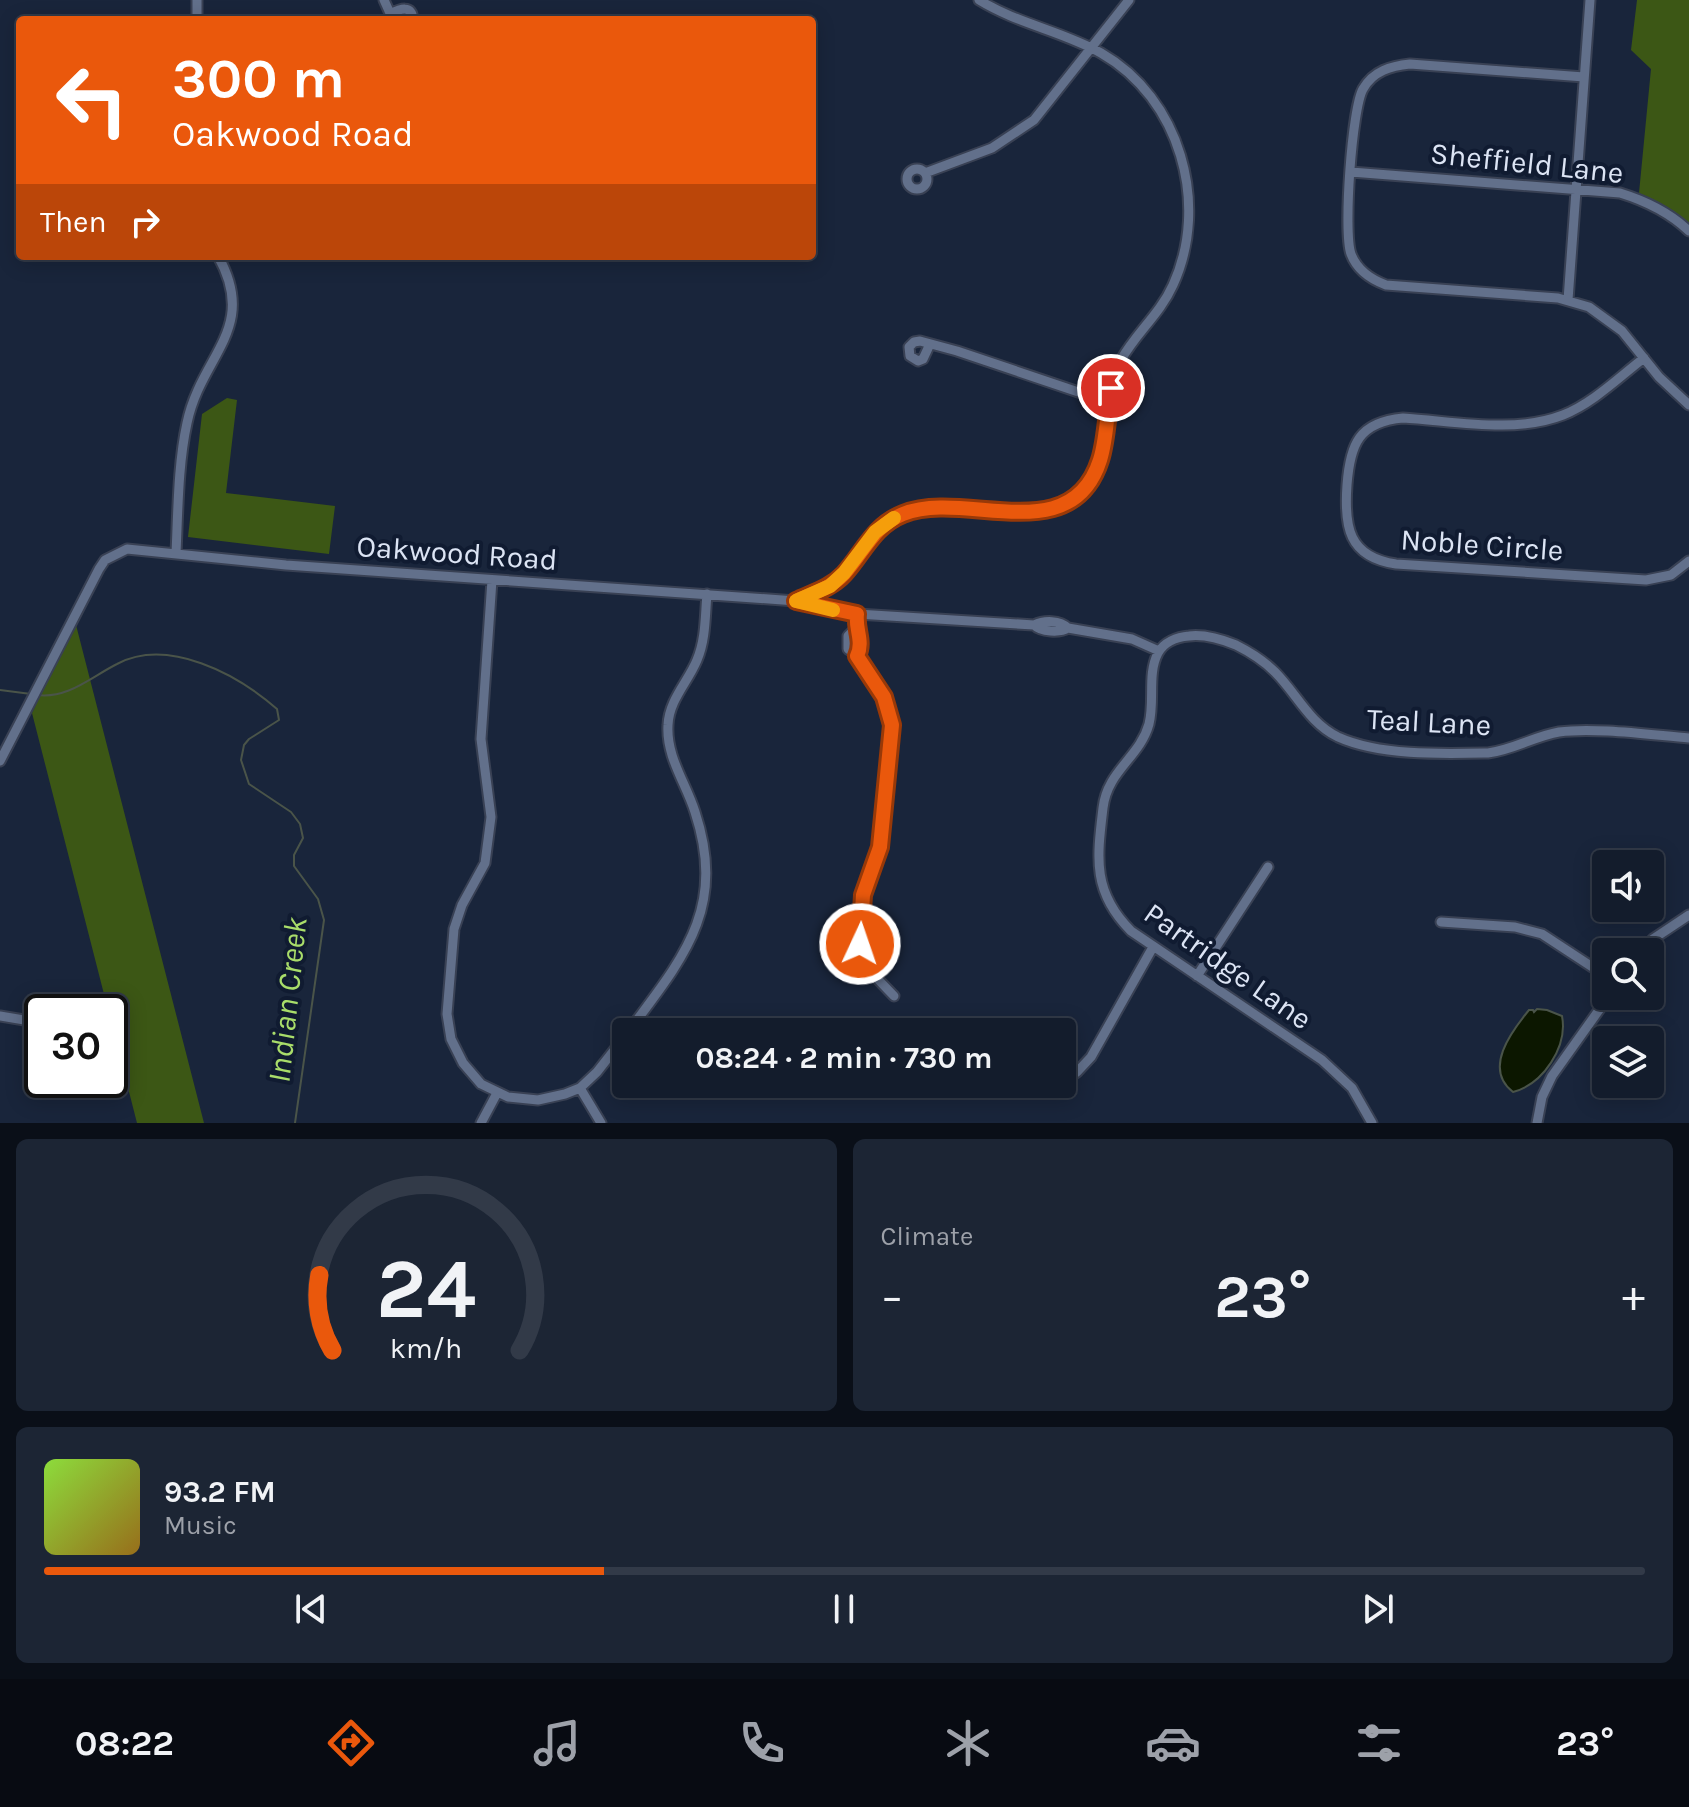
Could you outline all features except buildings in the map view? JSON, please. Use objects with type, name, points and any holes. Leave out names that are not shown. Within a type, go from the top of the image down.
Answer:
[{"type":"street","points":[[796,601],[830,586],[844,573],[875,532],[894,518],[938,508],[1032,513],[1065,504],[1088,484],[1096,471],[1103,445],[1108,402],[1121,361],[1160,309],[1172,287],[1188,236],[1189,210],[1184,166],[1165,119],[1142,85],[1091,48],[1015,19],[979,0]]},
{"type":"street","points":[[925,173],[977,156],[1021,129],[1043,110],[1129,0]]},
{"type":"street","points":[[1568,300],[1590,0]]},
{"type":"street","points":[[393,16],[400,9],[407,9],[412,16]]},
{"type":"street","points":[[1584,77],[1410,64],[1391,67],[1368,83],[1358,101],[1348,242],[1355,263],[1376,281],[1397,287],[1568,300],[1589,307],[1622,331],[1659,377],[1689,405]]},
{"type":"street","name":"Sheffield Lane","points":[[1351,172],[1620,193],[1640,199],[1669,215],[1689,231]]},
{"type":"street","points":[[176,553],[186,424],[200,382],[232,324],[232,290],[220,260]]},
{"type":"street","points":[[930,344],[986,359],[1108,402]]},
{"type":"street","name":"Noble Circle","points":[[1644,358],[1578,407],[1539,422],[1510,425],[1403,418],[1373,425],[1359,438],[1351,453],[1346,522],[1350,535],[1360,549],[1377,560],[1396,564],[1646,580],[1671,575],[1689,561]]},
{"type":"street","name":"Oakwood Road","points":[[0,761],[105,560],[127,549],[257,563],[796,601],[857,614],[1034,625],[1063,623],[1068,628],[1132,639],[1159,651]]},
{"type":"street","points":[[492,580],[481,739],[491,817],[485,863],[462,905],[454,929],[447,1014],[451,1039],[463,1063],[481,1084],[518,1099],[557,1097],[580,1088],[612,1052]]},
{"type":"street","points":[[638,1018],[676,967],[690,942],[703,900],[706,863],[703,837],[672,758],[668,725],[672,704],[701,648],[707,594]]},
{"type":"street","points":[[857,614],[855,629],[850,632],[847,644],[884,697],[892,725],[880,847],[863,895],[860,944],[868,969],[894,996]]},
{"type":"street","name":"Teal Lane","points":[[1159,651],[1165,643],[1185,636],[1207,636],[1225,641],[1276,672],[1312,717],[1328,731],[1354,743],[1387,750],[1488,753],[1548,734],[1571,731],[1689,738]]},
{"type":"street","name":"Partridge Lane","points":[[1159,651],[1153,670],[1149,726],[1106,792],[1098,862],[1101,884],[1109,904],[1131,931],[1322,1060],[1352,1088],[1372,1123]]},
{"type":"street","points":[[1197,976],[1268,867]]},
{"type":"street","points":[[1654,938],[1689,915]]},
{"type":"street","points":[[1441,922],[1524,928],[1552,940],[1592,967]]},
{"type":"street","points":[[1076,1073],[1091,1057],[1153,947]]},
{"type":"street","points":[[1537,1123],[1542,1097],[1552,1076],[1599,1010]]},
{"type":"street","points":[[0,1016],[24,1020]]},
{"type":"street","points":[[580,1088],[601,1123]]},
{"type":"street","points":[[481,1123],[497,1093]]},
{"type":"green space","points":[[1637,0],[1689,0],[1689,224],[1662,204],[1639,193],[1651,69],[1631,50]]},
{"type":"green space","points":[[227,398],[237,400],[226,493],[335,506],[329,554],[188,537],[202,414]]},
{"type":"green space","points":[[75,621],[204,1123],[137,1123],[128,1088],[128,994],[104,994],[32,713]]},
{"type":"shaded area","points":[[1537,1009],[1562,1016],[1561,1040],[1543,1073],[1524,1088],[1513,1092],[1500,1073],[1503,1051],[1529,1010],[1534,1012]]},
{"type":"waterway","name":"Indian Creek","points":[[37,695],[59,694],[117,664],[137,657],[158,655],[179,657],[222,672],[277,709],[279,720],[249,739],[244,745],[241,760],[249,784],[291,812],[300,824],[303,838],[294,855],[294,866],[318,899],[324,920],[295,1123]]},
{"type":"waterway","name":"Indian Creek","points":[[0,690],[31,694]]},
{"type":"slow traffic","points":[[833,610],[796,601],[830,586],[844,573],[875,532],[894,518]]},
{"type":"route","points":[[860,944],[863,895],[880,847],[892,734],[889,708],[857,656],[861,641],[855,629],[857,614],[796,601],[830,586],[844,573],[875,532],[894,518],[922,509],[1032,513],[1065,504],[1088,484],[1096,471],[1101,458],[1111,388]]}]
